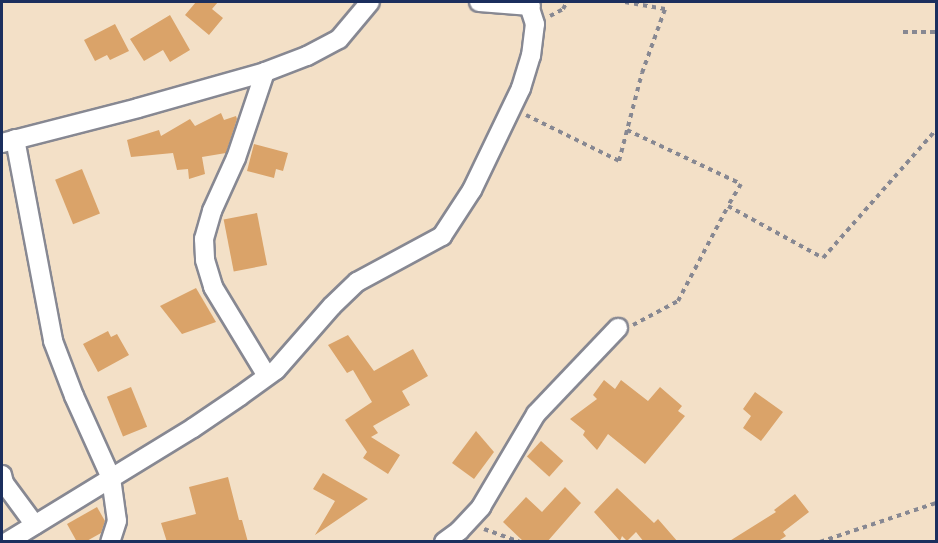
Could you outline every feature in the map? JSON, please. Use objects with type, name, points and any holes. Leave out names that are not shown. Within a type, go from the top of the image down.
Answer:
[{"type":"street","points":[[110,542],[117,521],[111,478],[74,396],[53,340],[43,276],[8,141],[138,108],[265,72],[307,56],[339,39],[370,2]]},
{"type":"street","points":[[7,542],[194,428],[267,376],[357,282],[442,236],[472,190],[512,108],[531,56],[535,24],[530,4],[479,2]]},
{"type":"street","points":[[265,72],[236,158],[212,211],[204,239],[205,260],[213,287],[267,376]]},
{"type":"street","points":[[444,542],[481,507],[536,414],[613,333]]},
{"type":"street","points":[[2,475],[4,483],[35,525]]},
{"type":"path","points":[[512,108],[619,161],[642,73],[665,9],[625,2]]},
{"type":"path","points":[[903,32],[936,32]]},
{"type":"path","points":[[613,333],[678,301],[741,184],[627,130]]},
{"type":"path","points":[[728,206],[823,258],[936,130]]},
{"type":"path","points":[[820,542],[936,503]]},
{"type":"path","points":[[466,523],[520,542]]},
{"type":"building","points":[[196,2],[218,2],[212,9],[223,18],[209,35],[185,15]]},
{"type":"building","points":[[170,15],[190,50],[170,62],[163,50],[144,61],[130,39]]},
{"type":"building","points":[[115,24],[129,51],[110,60],[107,55],[95,61],[84,40]]},
{"type":"building","points":[[221,113],[224,120],[236,116],[237,119],[226,153],[202,157],[205,174],[189,179],[188,169],[177,170],[173,153],[131,157],[127,140],[159,130],[161,136],[190,119],[195,126]]},
{"type":"building","points":[[254,144],[288,153],[283,171],[276,169],[274,178],[247,171]]},
{"type":"building","points":[[82,169],[100,214],[73,224],[55,180]]},
{"type":"building","points":[[257,213],[267,265],[234,272],[224,219]]},
{"type":"building","points":[[196,288],[216,322],[182,334],[160,306]]},
{"type":"building","points":[[108,331],[111,337],[117,334],[129,355],[98,372],[83,344]]},
{"type":"building","points":[[348,335],[374,371],[413,349],[428,376],[402,391],[410,405],[373,426],[378,433],[371,437],[400,455],[388,474],[363,458],[367,452],[345,420],[372,402],[353,370],[347,373],[328,345]]},
{"type":"building","points":[[604,380],[615,389],[621,380],[648,401],[660,387],[682,406],[678,411],[685,416],[645,464],[608,434],[597,450],[583,435],[585,431],[570,419],[597,399],[593,395]]},
{"type":"building","points":[[131,387],[147,427],[123,437],[107,397]]},
{"type":"building","points":[[755,392],[783,412],[761,441],[743,428],[751,416],[743,409]]},
{"type":"building","points":[[476,431],[494,452],[474,479],[452,463]]},
{"type":"building","points":[[541,441],[563,461],[549,477],[527,457]]},
{"type":"building","points":[[323,473],[368,499],[315,535],[335,501],[313,489]]},
{"type":"building","points":[[228,477],[239,520],[242,520],[248,542],[167,542],[161,523],[196,514],[189,487]]},
{"type":"building","points":[[565,487],[581,503],[547,542],[524,542],[503,522],[526,497],[542,512]]},
{"type":"building","points":[[617,488],[654,523],[658,519],[678,542],[644,542],[636,532],[627,541],[622,536],[620,541],[594,512]]},
{"type":"building","points":[[795,494],[809,512],[783,532],[786,536],[777,542],[728,542],[776,512],[774,510]]},
{"type":"building","points":[[97,507],[105,521],[101,533],[85,542],[77,542],[67,524]]}]
